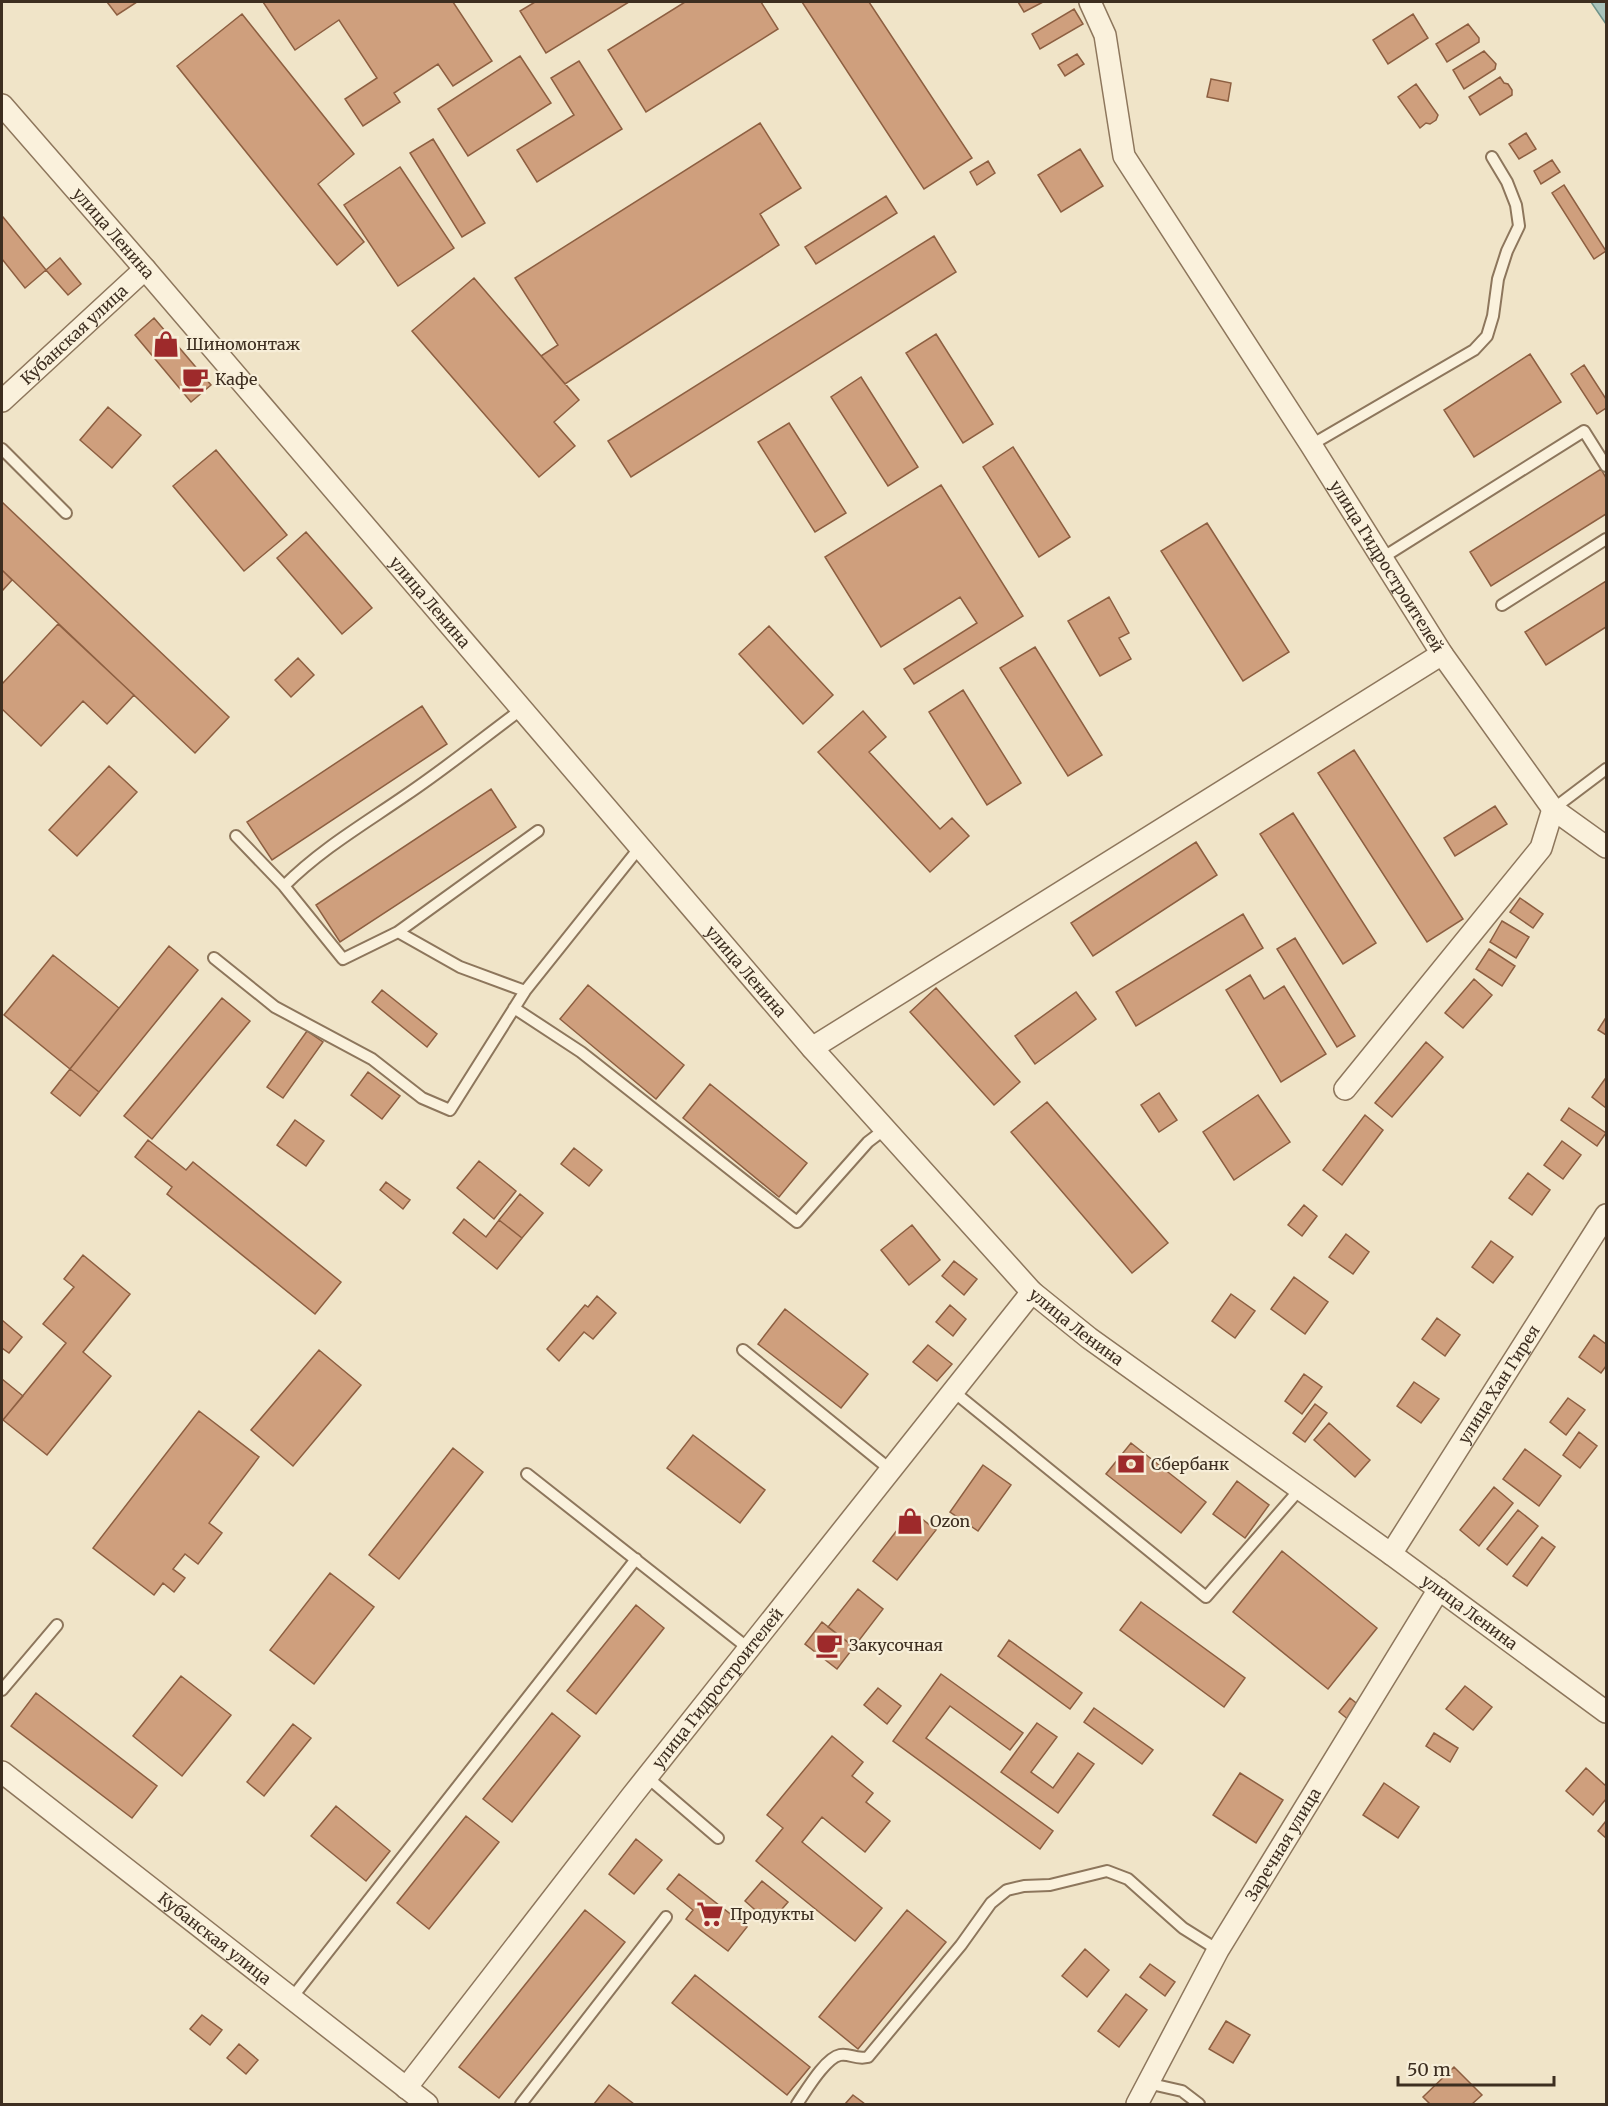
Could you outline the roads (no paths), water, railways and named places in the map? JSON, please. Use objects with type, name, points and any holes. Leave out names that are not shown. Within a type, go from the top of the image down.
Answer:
[{"type":"street","name":"улица Гидростроителей","points":[[1090,2],[1105,35],[1124,156],[1311,445],[1442,654],[1553,809]]},
{"type":"street","name":"улица Ленина","points":[[2,105],[812,1048],[1032,1292],[1089,1338],[1391,1554],[1606,1712]]},
{"type":"street","name":"Кубанская улица","points":[[2,401],[145,269]]},
{"type":"street","points":[[812,1048],[1442,654]]},
{"type":"street","points":[[1346,1089],[1541,848],[1553,809],[1606,847]]},
{"type":"street","name":"улица Хан Гирея","points":[[1391,1554],[1606,1215]]},
{"type":"street","name":"улица Гидростроителей","points":[[406,2088],[748,1648],[892,1471],[1032,1292]]},
{"type":"street","name":"Заречная улица","points":[[1137,2104],[1218,1950],[1439,1589]]},
{"type":"street","name":"Кубанская улица","points":[[2,1772],[426,2104]]},
{"type":"lane","points":[[1311,445],[1474,350],[1488,336],[1498,279],[1507,251],[1519,226],[1516,205],[1507,182],[1492,156]]},
{"type":"lane","points":[[1382,558],[1584,431],[1606,466]]},
{"type":"lane","points":[[2,449],[66,513]]},
{"type":"lane","points":[[1502,605],[1606,539]]},
{"type":"lane","points":[[284,886],[306,864],[359,825],[407,795],[522,709]]},
{"type":"lane","points":[[1553,809],[1606,769]]},
{"type":"lane","points":[[236,836],[284,886],[343,960],[398,932],[538,831]]},
{"type":"lane","points":[[214,958],[275,1007],[372,1059],[422,1098],[450,1110],[525,991],[640,847]]},
{"type":"lane","points":[[398,932],[460,967],[525,991]]},
{"type":"lane","points":[[514,1008],[581,1052],[797,1222],[868,1142],[885,1129]]},
{"type":"lane","points":[[743,1350],[892,1471]]},
{"type":"lane","points":[[954,1392],[1206,1597],[1300,1489]]},
{"type":"lane","points":[[527,1474],[748,1648]]},
{"type":"lane","points":[[291,1999],[636,1559]]},
{"type":"lane","points":[[2,1690],[57,1625]]},
{"type":"lane","points":[[647,1777],[718,1838]]},
{"type":"lane","points":[[797,2104],[830,2058],[843,2054],[859,2059],[868,2057],[961,1945],[991,1903],[1007,1890],[1024,1886],[1050,1886],[1107,1871],[1128,1879],[1183,1928],[1218,1950]]},
{"type":"lane","points":[[521,2104],[666,1917]]},
{"type":"lane","points":[[1147,2083],[1182,2091],[1199,2104]]},
{"type":"water","points":[[1591,2],[1606,2],[1606,24]]},
{"type":"place","name":"Шиномонтаж","points":[[166,344]]},
{"type":"place","name":"Кафе","points":[[195,379]]},
{"type":"place","name":"Сбербанк","points":[[1131,1464]]},
{"type":"place","name":"Ozon","points":[[910,1521]]},
{"type":"place","name":"Закусочная","points":[[829,1645]]},
{"type":"place","name":"Продукты","points":[[710,1914]]}]
